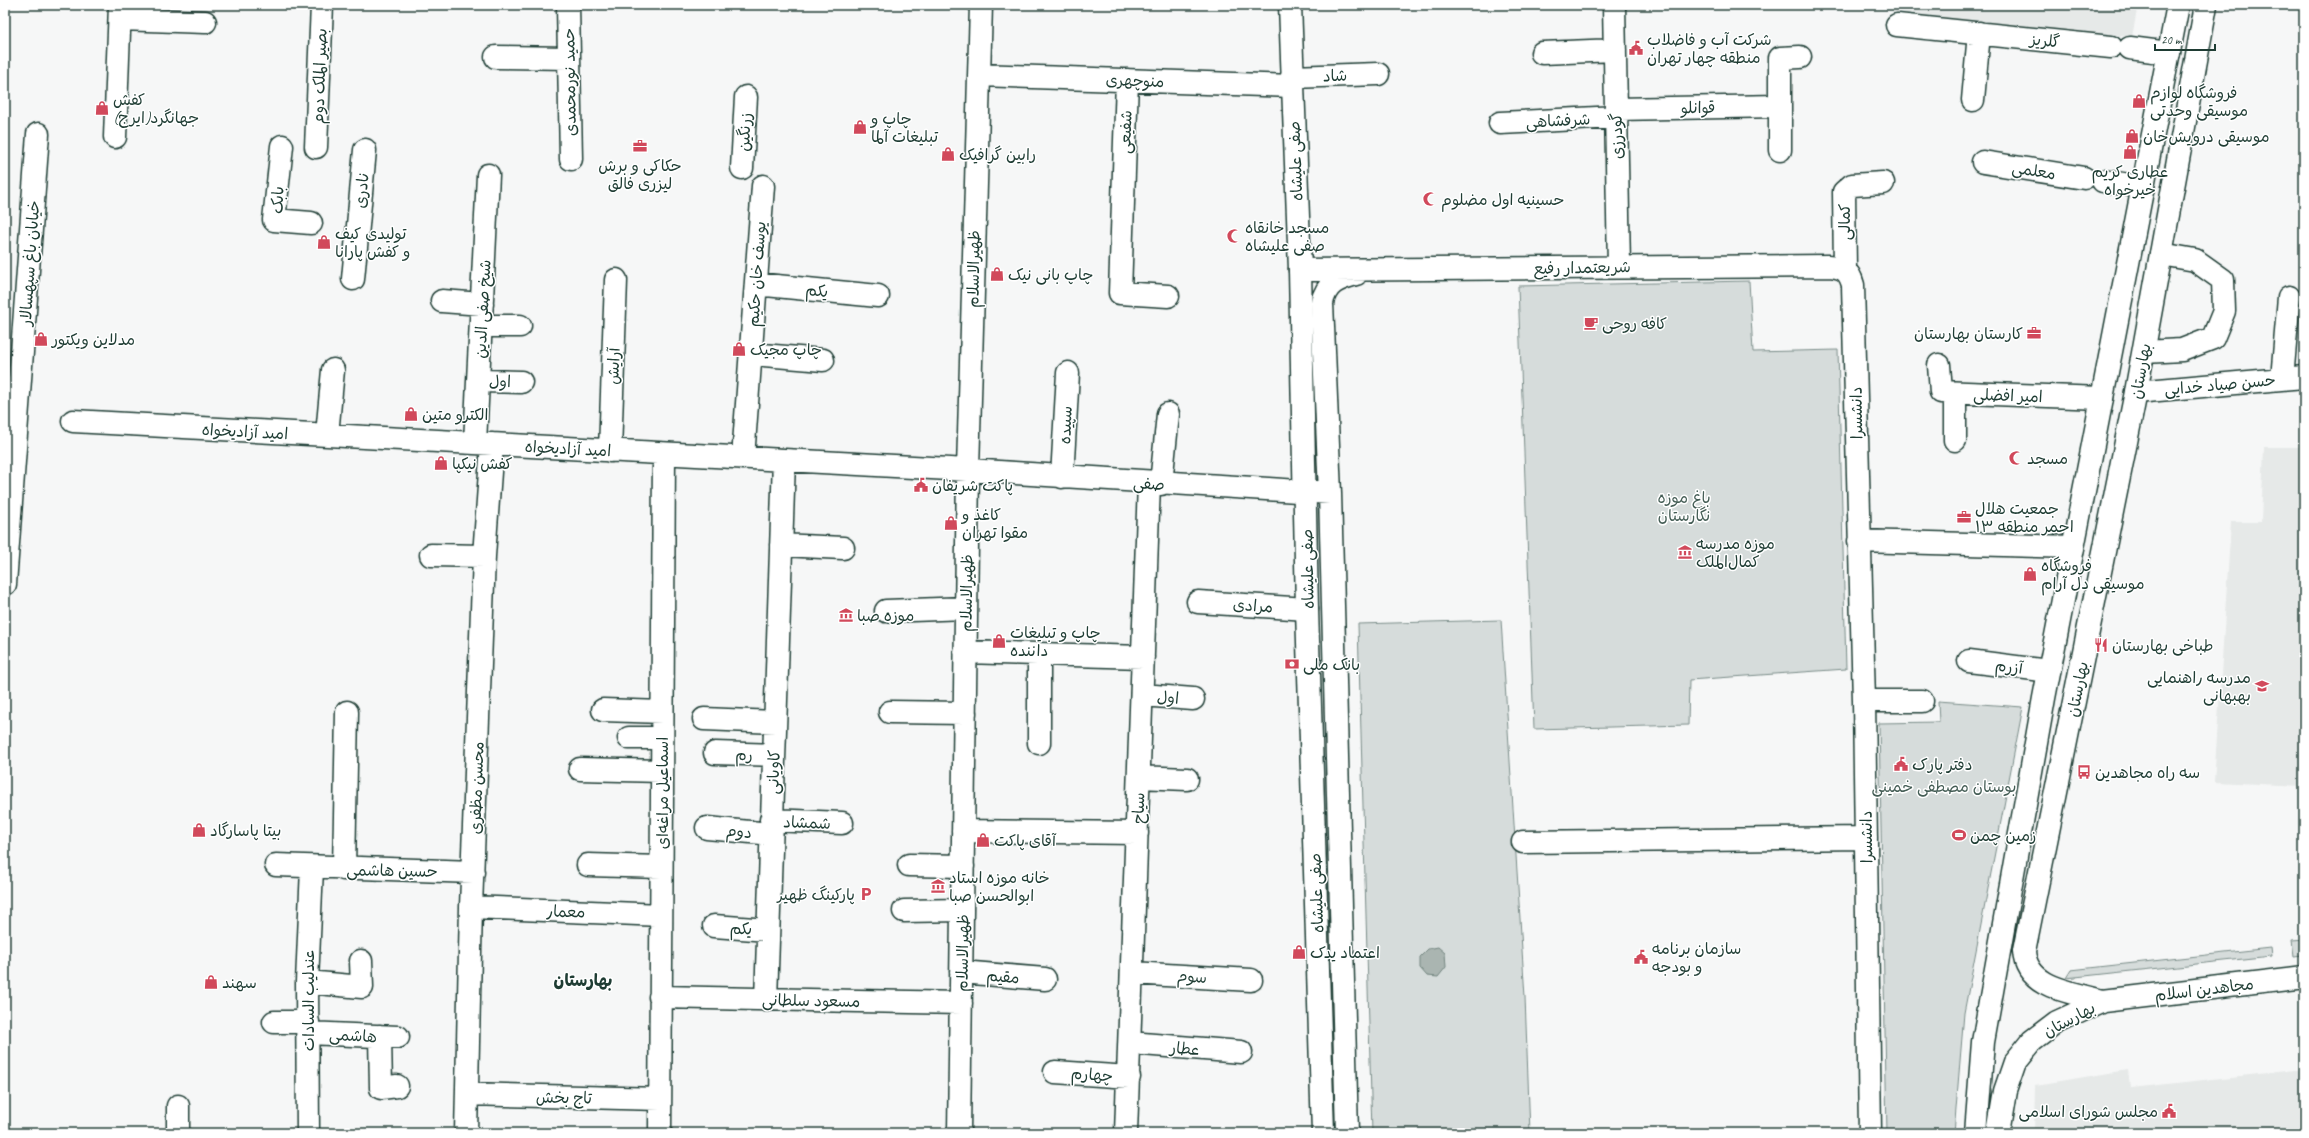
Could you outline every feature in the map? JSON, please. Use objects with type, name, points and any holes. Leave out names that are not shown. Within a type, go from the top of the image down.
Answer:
[{"type":"street","name":"بصیر الملک دوم","points":[[316,147],[322,5]]},
{"type":"street","name":"حمید نورمحمدی","points":[[568,5],[571,159]]},
{"type":"street","name":"ظهیرالاسلام","points":[[959,1133],[968,470],[981,5]]},
{"type":"street","name":"صفی علیشاه","points":[[1290,5],[1300,270],[1306,492],[1307,609],[1323,1133]]},
{"type":"street","name":"گودرزی","points":[[1614,5],[1619,266]]},
{"type":"street","name":"بهارستان","points":[[1976,1133],[1983,1042],[2049,671],[2178,5]]},
{"type":"street","name":"بهارستان","points":[[2103,1001],[2041,982],[2027,967],[2024,951],[2144,352],[2206,5]]},
{"type":"street","points":[[115,137],[120,12],[205,22]]},
{"type":"street","name":"گلریز","points":[[1897,25],[2169,52]]},
{"type":"street","points":[[1973,100],[1979,33]]},
{"type":"street","points":[[1542,53],[1615,50]]},
{"type":"street","points":[[496,57],[569,58]]},
{"type":"street","points":[[1780,150],[1780,58],[1800,57]]},
{"type":"street","name":"شاد","points":[[1292,81],[1378,74]]},
{"type":"street","name":"منوچهری","points":[[979,75],[1127,80],[1292,81]]},
{"type":"street","name":"شفیعی","points":[[1127,80],[1120,293],[1168,296]]},
{"type":"street","name":"زرنگین","points":[[742,168],[746,97]]},
{"type":"street","name":"قوانلو","points":[[1616,113],[1780,106]]},
{"type":"street","name":"شرفشاهی","points":[[1500,123],[1616,113]]},
{"type":"street","name":"خیابان باغ سپهسالار","points":[[5,584],[38,134]]},
{"type":"street","name":"بابک","points":[[282,146],[274,220],[311,223]]},
{"type":"street","name":"نادری","points":[[352,279],[366,150]]},
{"type":"street","name":"معلمی","points":[[1983,162],[2143,187]]},
{"type":"street","name":"شیخ صفی الدین","points":[[484,444],[478,381],[488,175]]},
{"type":"street","name":"کمالی","points":[[1849,277],[1844,192],[1852,185],[1883,183]]},
{"type":"street","name":"یوسف خان حکیم","points":[[743,458],[763,186]]},
{"type":"street","points":[[2144,352],[2182,350],[2213,338],[2224,311],[2223,280],[2195,260],[2161,254]]},
{"type":"street","name":"شریعتمدار رفیع","points":[[1300,270],[1365,271],[1619,266],[1828,266],[1849,277]]},
{"type":"street","name":"صفی علیشاه","points":[[1347,1133],[1330,493],[1322,303],[1325,291],[1333,282],[1365,271]]},
{"type":"street","name":"دانشسرا","points":[[1849,277],[1864,701],[1870,1133]]},
{"type":"street","name":"آرایش","points":[[610,451],[616,280]]},
{"type":"street","name":"یکم","points":[[756,284],[878,296]]},
{"type":"street","points":[[2282,379],[2289,297]]},
{"type":"street","points":[[442,301],[482,304]]},
{"type":"street","points":[[481,326],[520,326]]},
{"type":"street","points":[[751,354],[823,360]]},
{"type":"street","name":"امیر افضلی","points":[[1939,365],[1941,392],[2102,398]]},
{"type":"street","points":[[327,435],[333,370]]},
{"type":"street","name":"سپیده","points":[[1062,477],[1068,373]]},
{"type":"street","name":"حسن صیاد خدایی","points":[[2136,392],[2304,377]]},
{"type":"street","name":"اول","points":[[478,381],[521,382]]},
{"type":"street","points":[[1954,440],[1955,393]]},
{"type":"street","name":"سیاح","points":[[1126,1133],[1143,657],[1155,483],[1168,414]]},
{"type":"street","name":"امید آزادیخواه","points":[[73,421],[968,470]]},
{"type":"street","name":"محسن مظفری","points":[[466,1133],[471,907],[484,556],[484,444]]},
{"type":"street","name":"اسماعیل مراغه‌ای","points":[[660,1133],[664,454]]},
{"type":"street","name":"کاویانی","points":[[766,1000],[784,460]]},
{"type":"street","name":"صفی","points":[[968,470],[1330,493]]},
{"type":"street","points":[[1859,541],[2073,547]]},
{"type":"street","points":[[781,545],[843,548]]},
{"type":"street","points":[[431,555],[484,556]]},
{"type":"street","name":"مرادی","points":[[1198,602],[1307,609]]},
{"type":"street","points":[[886,611],[966,608]]},
{"type":"street","points":[[965,652],[1143,657]]},
{"type":"street","points":[[1039,654],[1039,743]]},
{"type":"street","name":"آزرم","points":[[1970,661],[2049,671]]},
{"type":"street","name":"اول","points":[[1142,695],[1193,699]]},
{"type":"street","points":[[1864,701],[1922,701]]},
{"type":"street","points":[[603,710],[662,712]]},
{"type":"street","points":[[344,868],[347,712]]},
{"type":"street","points":[[890,712],[964,713]]},
{"type":"street","points":[[704,718],[775,722]]},
{"type":"street","points":[[629,738],[662,738]]},
{"type":"street","name":"رم","points":[[715,753],[774,755]]},
{"type":"street","points":[[580,769],[662,771]]},
{"type":"street","points":[[1139,778],[1187,779]]},
{"type":"street","name":"شمشاد","points":[[771,827],[842,823]]},
{"type":"street","name":"دوم","points":[[706,828],[771,827]]},
{"type":"street","points":[[963,831],[1137,833]]},
{"type":"street","points":[[1523,842],[1866,838]]},
{"type":"street","points":[[588,864],[661,867]]},
{"type":"street","points":[[909,865],[963,866]]},
{"type":"street","points":[[276,866],[312,868]]},
{"type":"street","name":"حسین هاشمی","points":[[312,868],[473,872]]},
{"type":"street","name":"عندلیب السادات","points":[[308,1133],[308,1027],[306,982],[312,868]]},
{"type":"street","name":"معمار","points":[[471,907],[661,915]]},
{"type":"street","points":[[904,911],[962,910]]},
{"type":"street","name":"یکم","points":[[714,926],[768,930]]},
{"type":"street","points":[[306,982],[362,987],[361,961]]},
{"type":"street","name":"مقیم","points":[[961,972],[1045,980]]},
{"type":"street","name":"سوم","points":[[1132,973],[1252,980]]},
{"type":"street","name":"مجاهدین اسلام","points":[[2103,1001],[2304,977]]},
{"type":"street","name":"مسعود سلطانی","points":[[660,997],[961,1003]]},
{"type":"street","name":"بهارستان","points":[[1998,1133],[2007,1081],[2022,1052],[2044,1031],[2058,1022],[2103,1001]]},
{"type":"street","name":"هاشمی","points":[[274,1022],[389,1037],[381,1088],[397,1086]]},
{"type":"street","name":"عطار","points":[[1130,1043],[1241,1052]]},
{"type":"street","name":"چهارم","points":[[1055,1072],[1128,1077]]},
{"type":"street","name":"تاج بخش","points":[[468,1094],[660,1099]]},
{"type":"street","points":[[178,1106],[178,1133]]},
{"type":"shaded area","points":[[1893,5],[2138,5],[2132,37],[1893,15]]},
{"type":"shaded area","name":"مدرسه راهنمایی بهبهانی","points":[[2264,447],[2304,447],[2304,786],[2214,782],[2231,522],[2261,522]]},
{"type":"shaded area","points":[[1438,947],[1445,953],[1446,967],[1438,977],[1427,976],[1420,968],[1420,957],[1428,949]]},
{"type":"shaded area","name":"مجلس شورای اسلامی","points":[[2304,1069],[2304,1133],[2034,1133],[2035,1085],[2128,1070],[2130,1088]]},
{"type":"green space","name":"باغ موزه نگارستان","points":[[1749,281],[1753,352],[1838,350],[1846,669],[1689,680],[1688,725],[1534,729],[1518,286]]},
{"type":"green space","points":[[1501,620],[1525,997],[1530,1133],[1372,1133],[1358,624]]},
{"type":"green space","name":"بوستان مصطفی خمینی","points":[[1938,701],[2023,707],[1964,1013],[1954,1133],[1887,1133],[1879,723],[1939,722]]},
{"type":"green space","points":[[2304,940],[2304,956],[2293,957],[2291,941]]},
{"type":"green space","points":[[2270,948],[2271,956],[2066,978],[2071,970]]},
{"type":"place","name":"شرکت آب و فاضلاب منطقه چهار تهران","points":[[1636,48]]},
{"type":"place","name":"فروشگاه لوازم موسیقی وحدتی","points":[[2139,101]]},
{"type":"place","name":"کفش جهانگرد(ایرج)","points":[[102,108]]},
{"type":"place","name":"چاپ و تبلیغات آلما","points":[[860,127]]},
{"type":"place","name":"موسیقی درویش‌خان","points":[[2132,136]]},
{"type":"place","name":"حکاکی و برش لیزری فالق","points":[[640,146]]},
{"type":"place","name":"عطاری کریم خیرخواه","points":[[2130,152]]},
{"type":"place","name":"رابین گرافیک","points":[[948,154]]},
{"type":"place","name":"حسینیه اول مضلوم","points":[[1430,199]]},
{"type":"place","name":"مسجد خانقاه صفی علیشاه","points":[[1234,236]]},
{"type":"place","name":"تولیدی کیف و کفش پارانا","points":[[324,242]]},
{"type":"place","name":"چاپ بانی‌ نیک","points":[[997,274]]},
{"type":"place","name":"کافه روحی","points":[[1591,323]]},
{"type":"place","name":"کارستان بهارستان","points":[[2034,333]]},
{"type":"place","name":"مدلاین ویکتور","points":[[41,339]]},
{"type":"place","name":"چاپ مجیک","points":[[739,349]]},
{"type":"place","name":"الکترو متین","points":[[411,414]]},
{"type":"place","name":"مسجد","points":[[2016,458]]},
{"type":"place","name":"کفش نیکپا","points":[[441,463]]},
{"type":"place","name":"پاکت شریفان","points":[[921,485]]},
{"type":"place","name":"جمعیت هلال احمر منطقه ۱۳","points":[[1964,517]]},
{"type":"place","name":"کاغذ و مقوا تهران","points":[[951,523]]},
{"type":"place","name":"موزه مدرسه کمال‌الملک","points":[[1685,552]]},
{"type":"place","name":"فروشگاه موسیقی دل آرام","points":[[2030,574]]},
{"type":"place","name":"موزه صبا","points":[[846,615]]},
{"type":"place","name":"چاپ و تبلیغات داننده","points":[[999,641]]},
{"type":"place","name":"طباخی بهارستان","points":[[2101,645]]},
{"type":"place","name":"بانک ملی","points":[[1292,664]]},
{"type":"place","name":"مدرسه راهنمایی بهبهانی","points":[[2262,686]]},
{"type":"place","name":"دفتر پارک","points":[[1901,764]]},
{"type":"place","name":"سه راه مجاهدین","points":[[2084,772]]},
{"type":"place","name":"بیتا پاسارگاد","points":[[199,830]]},
{"type":"place","name":"زمین چمن","points":[[1959,835]]},
{"type":"place","name":"آقای پاکت","points":[[983,840]]},
{"type":"place","name":"خانه موزه استاد ابوالحسن صبا","points":[[938,886]]},
{"type":"place","name":"پارکینگ ظهیر","points":[[866,894]]},
{"type":"place","name":"اعتماد یدک","points":[[1299,952]]},
{"type":"place","name":"سازمان برنامه و بودجه","points":[[1641,957]]},
{"type":"place","name":"سهند","points":[[211,982]]},
{"type":"place","name":"مجلس شورای اسلامی","points":[[2169,1111]]},
{"type":"district","name":"بهارستان","points":[[583,980]]}]
